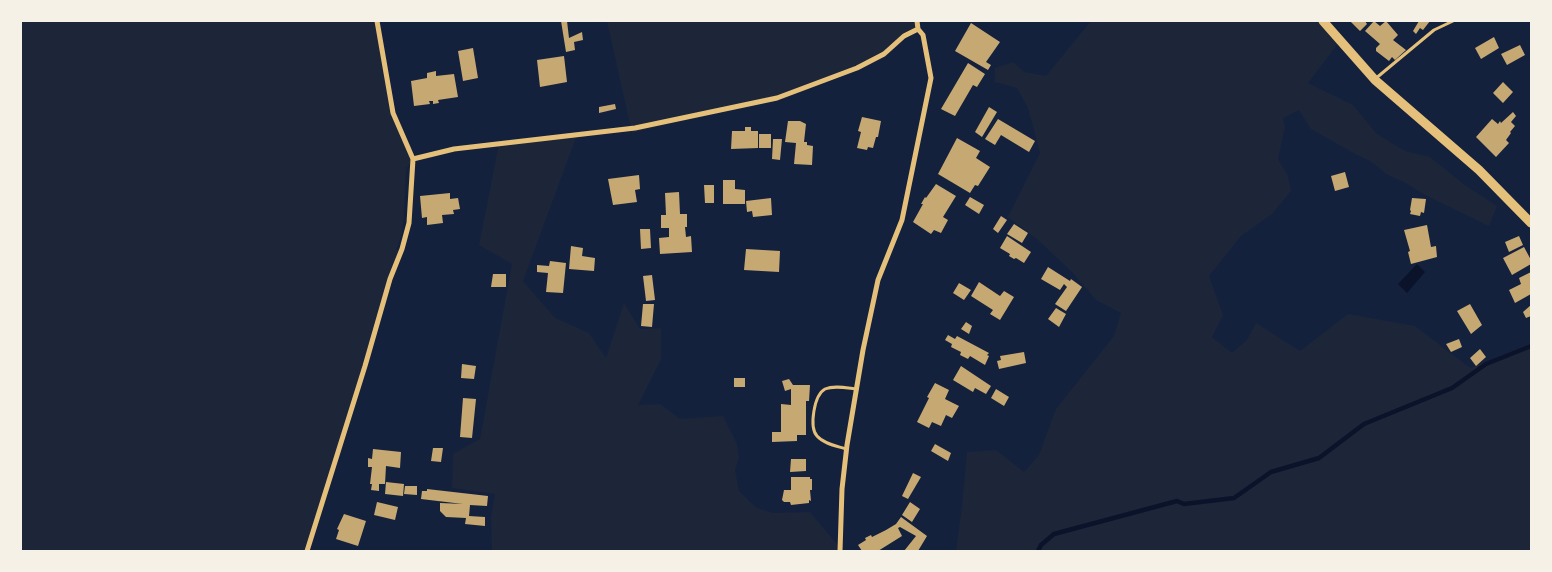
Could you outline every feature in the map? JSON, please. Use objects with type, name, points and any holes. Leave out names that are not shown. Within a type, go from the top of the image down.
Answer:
[{"type":"street","points":[[307,551],[366,366],[390,279],[402,249],[411,203],[413,159],[393,113],[377,21]]},
{"type":"street","points":[[840,551],[842,489],[857,389],[878,280],[902,220],[931,78],[923,35],[918,29],[917,21]]},
{"type":"street","points":[[1323,21],[1375,80],[1479,170],[1531,223]]},
{"type":"street","points":[[413,159],[454,149],[635,128],[777,98],[857,68],[884,54],[904,36],[918,29]]},
{"type":"lane","points":[[1375,80],[1434,30],[1452,21]]},
{"type":"lane","points":[[847,449],[818,438],[814,428],[814,414],[818,395],[823,390],[829,388],[857,389]]},
{"type":"shaded area","points":[[21,21],[377,21],[393,113],[413,159],[406,169],[402,233],[396,250],[402,249],[307,551],[21,551]]},
{"type":"shaded area","points":[[607,21],[917,21],[918,29],[904,36],[884,54],[857,68],[777,98],[632,133]]},
{"type":"shaded area","points":[[1091,21],[1323,21],[1340,41],[1308,83],[1353,105],[1377,134],[1405,151],[1430,157],[1466,186],[1497,206],[1489,226],[1386,174],[1372,162],[1311,129],[1299,110],[1283,118],[1285,127],[1278,159],[1288,176],[1291,191],[1272,214],[1241,236],[1209,276],[1223,315],[1212,337],[1232,353],[1247,340],[1256,323],[1300,351],[1348,314],[1415,326],[1470,368],[1531,343],[1531,551],[956,551],[967,452],[996,450],[1024,472],[1039,455],[1056,409],[1114,336],[1121,313],[1096,300],[1072,272],[1038,240],[1008,217],[1040,153],[1028,108],[1017,88],[995,82],[995,68],[1013,62],[1024,72],[1046,76]]},
{"type":"shaded area","points":[[577,135],[523,281],[555,318],[589,333],[606,358],[624,303],[640,329],[661,328],[661,359],[638,405],[660,404],[680,419],[723,416],[737,444],[739,458],[735,470],[739,491],[757,508],[773,513],[810,512],[841,549],[840,551],[492,551],[491,517],[495,494],[452,488],[453,454],[480,439],[512,264],[479,245],[499,144]]},
{"type":"shaded area","points":[[1417,264],[1425,272],[1407,293],[1398,284]]},
{"type":"building","points":[[561,21],[567,21],[569,38],[582,32],[583,40],[574,42],[575,50],[566,52]]},
{"type":"building","points":[[1350,21],[1365,21],[1367,24],[1360,31]]},
{"type":"building","points":[[1374,21],[1380,26],[1386,21],[1398,35],[1393,40],[1406,50],[1395,60],[1392,57],[1389,61],[1376,51],[1380,44],[1365,31]]},
{"type":"building","points":[[1419,21],[1430,21],[1423,30],[1420,28],[1416,34],[1413,31]]},
{"type":"building","points":[[971,23],[1000,42],[986,62],[991,65],[988,70],[955,51]]},
{"type":"building","points":[[1494,37],[1499,48],[1481,59],[1475,48]]},
{"type":"building","points":[[1520,45],[1525,55],[1507,65],[1501,54]]},
{"type":"building","points":[[473,48],[478,78],[463,81],[458,51]]},
{"type":"building","points":[[564,56],[567,82],[540,87],[537,60]]},
{"type":"building","points":[[968,63],[985,74],[977,87],[973,85],[955,116],[941,109]]},
{"type":"building","points":[[436,71],[436,76],[454,74],[458,97],[438,100],[439,103],[433,104],[433,101],[429,101],[430,104],[414,106],[411,81],[427,78],[427,73]]},
{"type":"building","points":[[1503,82],[1513,92],[1503,103],[1493,93]]},
{"type":"building","points":[[615,104],[616,109],[599,113],[599,107]]},
{"type":"building","points":[[989,107],[997,112],[982,137],[975,132]]},
{"type":"building","points":[[1513,112],[1516,116],[1511,122],[1515,126],[1506,140],[1509,143],[1496,157],[1476,137],[1492,119],[1498,124],[1500,121],[1501,123]]},
{"type":"building","points":[[862,117],[881,121],[878,137],[876,137],[873,148],[868,147],[867,150],[857,148],[861,132],[858,131]]},
{"type":"building","points":[[998,119],[1035,141],[1029,152],[1001,135],[995,145],[985,139]]},
{"type":"building","points":[[788,121],[800,121],[806,124],[804,142],[807,142],[807,145],[813,146],[812,165],[794,164],[796,143],[785,142]]},
{"type":"building","points":[[745,127],[751,127],[751,131],[758,131],[758,148],[731,149],[732,131],[745,131]]},
{"type":"building","points":[[759,134],[771,134],[771,148],[759,148]]},
{"type":"building","points":[[957,138],[980,151],[976,158],[990,167],[978,186],[975,185],[970,193],[938,174]]},
{"type":"building","points":[[773,139],[782,139],[780,160],[772,159]]},
{"type":"building","points":[[1345,172],[1349,187],[1335,191],[1331,176]]},
{"type":"building","points":[[639,175],[640,189],[635,190],[637,202],[613,205],[608,179]]},
{"type":"building","points":[[723,180],[735,180],[735,189],[745,190],[745,204],[723,204]]},
{"type":"building","points":[[936,184],[956,196],[943,217],[948,220],[941,233],[934,230],[931,234],[913,222],[925,197]]},
{"type":"building","points":[[704,185],[714,185],[714,203],[705,203]]},
{"type":"building","points":[[679,192],[680,214],[687,214],[686,237],[691,236],[692,252],[660,254],[659,238],[669,237],[669,228],[661,228],[661,215],[666,215],[665,193]]},
{"type":"building","points":[[450,193],[450,199],[458,198],[460,209],[453,210],[454,214],[442,215],[443,223],[427,225],[427,217],[422,218],[420,196]]},
{"type":"building","points":[[970,197],[984,205],[979,214],[965,205]]},
{"type":"building","points":[[771,198],[772,215],[753,217],[752,211],[747,212],[746,201]]},
{"type":"building","points":[[1412,198],[1426,199],[1424,213],[1421,212],[1420,216],[1410,214]]},
{"type":"building","points":[[1001,216],[1007,220],[998,233],[993,229]]},
{"type":"building","points":[[1014,224],[1028,233],[1022,243],[1007,234]]},
{"type":"building","points":[[1427,225],[1431,247],[1436,246],[1437,257],[1411,264],[1408,252],[1410,251],[1404,230]]},
{"type":"building","points":[[640,229],[650,229],[651,248],[641,249]]},
{"type":"building","points":[[1007,236],[1031,252],[1024,263],[1009,256],[1010,254],[1000,248]]},
{"type":"building","points":[[1519,236],[1523,245],[1509,252],[1505,242]]},
{"type":"building","points":[[571,246],[583,248],[582,256],[595,258],[594,271],[569,269]]},
{"type":"building","points":[[1524,247],[1531,260],[1531,264],[1512,275],[1503,258]]},
{"type":"building","points":[[746,249],[780,251],[779,272],[744,270]]},
{"type":"building","points":[[550,261],[566,263],[563,293],[546,292],[548,273],[537,272],[537,265],[549,266]]},
{"type":"building","points":[[1048,267],[1082,287],[1066,311],[1055,304],[1067,287],[1064,284],[1060,290],[1041,279]]},
{"type":"building","points":[[1531,272],[1531,294],[1515,303],[1509,290],[1521,284],[1519,278]]},
{"type":"building","points":[[493,274],[506,274],[506,287],[491,287]]},
{"type":"building","points":[[652,275],[655,300],[646,301],[643,276]]},
{"type":"building","points":[[979,282],[1000,296],[1004,291],[1014,297],[1000,320],[990,314],[993,310],[971,296]]},
{"type":"building","points":[[959,283],[971,290],[964,300],[953,293]]},
{"type":"building","points":[[643,304],[654,304],[652,327],[641,326]]},
{"type":"building","points":[[1470,304],[1482,325],[1471,334],[1457,311]]},
{"type":"building","points":[[1531,305],[1531,316],[1526,318],[1523,312]]},
{"type":"building","points":[[1056,308],[1066,314],[1059,327],[1048,319]]},
{"type":"building","points":[[966,322],[972,326],[969,334],[961,329]]},
{"type":"building","points":[[948,335],[955,339],[957,336],[989,353],[985,365],[970,356],[968,359],[960,355],[961,352],[951,347],[952,344],[945,340]]},
{"type":"building","points":[[1459,339],[1462,347],[1451,352],[1446,344]]},
{"type":"building","points":[[1480,349],[1486,357],[1476,366],[1470,358]]},
{"type":"building","points":[[1024,352],[1026,363],[999,369],[997,361],[1001,360],[1000,356]]},
{"type":"building","points":[[462,364],[476,366],[474,379],[461,378]]},
{"type":"building","points":[[961,366],[991,386],[986,394],[975,388],[973,392],[953,380]]},
{"type":"building","points":[[734,378],[745,378],[745,387],[734,387]]},
{"type":"building","points":[[789,379],[793,385],[810,385],[809,401],[806,401],[806,435],[797,435],[797,441],[772,442],[772,432],[781,432],[781,404],[791,405],[791,389],[785,391],[782,381]]},
{"type":"building","points":[[935,383],[949,390],[945,399],[959,406],[952,418],[946,415],[941,426],[932,422],[929,428],[917,422]]},
{"type":"building","points":[[996,389],[1009,397],[1004,406],[991,398]]},
{"type":"building","points":[[463,398],[476,399],[472,438],[460,437]]},
{"type":"building","points":[[935,444],[951,453],[948,461],[931,451]]},
{"type":"building","points":[[433,448],[443,448],[441,462],[431,461]]},
{"type":"building","points":[[373,449],[401,452],[400,468],[386,466],[385,484],[379,484],[379,491],[371,490],[372,484],[370,484],[372,467],[368,467],[368,458],[372,459]]},
{"type":"building","points":[[791,459],[806,459],[806,471],[790,472]]},
{"type":"building","points":[[913,473],[921,477],[908,499],[902,496]]},
{"type":"building","points":[[791,477],[810,477],[812,479],[811,501],[809,500],[809,503],[791,505],[790,502],[782,500],[784,490],[791,490]]},
{"type":"building","points":[[386,482],[404,484],[403,496],[385,494]]},
{"type":"building","points":[[405,486],[417,486],[417,495],[404,494]]},
{"type":"building","points":[[427,489],[488,496],[487,506],[470,505],[469,516],[485,517],[485,526],[465,524],[466,518],[446,517],[440,511],[440,503],[463,504],[421,499],[422,491],[427,491]]},
{"type":"building","points":[[377,502],[398,507],[395,520],[374,515]]},
{"type":"building","points":[[910,502],[920,509],[912,522],[902,515]]},
{"type":"building","points":[[344,514],[366,521],[358,546],[336,539],[339,530],[337,529]]},
{"type":"building","points":[[901,517],[927,536],[918,551],[904,551],[916,536],[900,527],[898,528],[902,536],[878,551],[862,551],[858,545],[866,540],[865,538],[871,535],[872,537],[886,530],[896,524]]},
{"type":"waterway","points":[[1038,551],[1041,545],[1054,534],[1177,501],[1184,504],[1234,498],[1271,472],[1319,458],[1364,424],[1452,388],[1486,364],[1531,346]]}]
